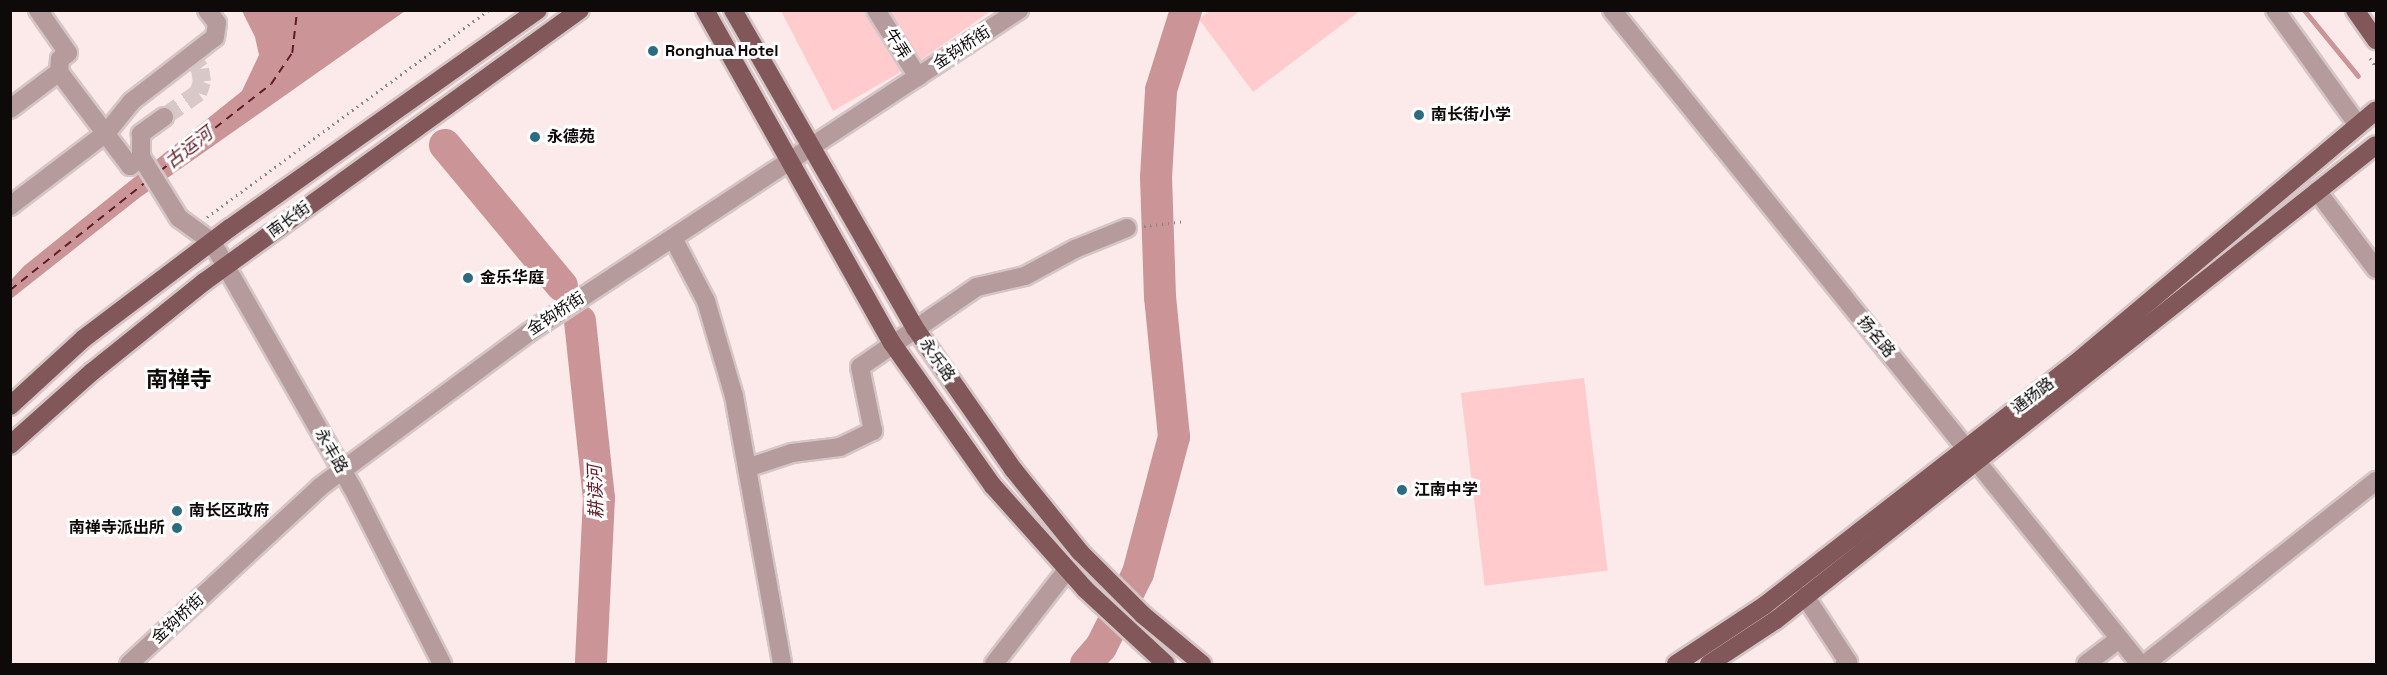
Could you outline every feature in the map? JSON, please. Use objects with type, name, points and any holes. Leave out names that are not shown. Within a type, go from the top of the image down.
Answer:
[{"type":"main road","name":"南长街","points":[[10,406],[83,339],[212,242],[538,10]]},
{"type":"main road","name":"南长街","points":[[10,445],[92,372],[226,266],[580,10]]},
{"type":"main road","name":"永乐路","points":[[705,10],[892,343],[993,486],[1084,589],[1166,664]]},
{"type":"main road","name":"永乐路","points":[[734,10],[915,328],[1013,469],[1098,568],[1134,606],[1202,664]]},
{"type":"main road","points":[[2355,10],[2376,40]]},
{"type":"main road","name":"通扬路","points":[[1709,664],[1806,596],[2076,363],[2376,110]]},
{"type":"main road","name":"通扬路","points":[[1676,664],[1765,605],[1972,453],[2087,377],[2376,144]]},
{"type":"street","points":[[38,10],[68,53],[60,59],[59,72],[107,132],[130,166],[141,157]]},
{"type":"street","points":[[10,206],[107,132],[131,102],[215,37],[217,23],[207,10]]},
{"type":"street","name":"牛弄","points":[[876,10],[918,77]]},
{"type":"street","name":"金钩桥街","points":[[129,664],[320,487],[528,333],[1019,10]]},
{"type":"street","name":"扬名路","points":[[1612,10],[1748,182],[1972,453],[2140,664]]},
{"type":"street","points":[[2275,10],[2358,125]]},
{"type":"street","points":[[10,109],[59,72]]},
{"type":"street","points":[[164,117],[141,134],[141,157],[185,223],[212,242]]},
{"type":"street","points":[[2317,191],[2376,269]]},
{"type":"street","points":[[747,468],[792,453],[840,447],[873,431],[860,368],[892,343],[977,287],[1025,276],[1075,249],[1127,228]]},
{"type":"street","points":[[673,238],[706,301],[734,396],[782,664]]},
{"type":"street","name":"永丰路","points":[[212,242],[342,470],[442,664]]},
{"type":"street","points":[[2145,664],[2376,481]]},
{"type":"street","points":[[994,664],[1067,570]]},
{"type":"street","points":[[1806,596],[1848,662],[1845,664]]},
{"type":"street","points":[[2086,664],[2119,639]]},
{"type":"path","points":[[185,223],[489,10]]},
{"type":"path","points":[[1127,228],[1186,221]]},
{"type":"shaded area","points":[[1211,10],[1360,11],[1253,92],[1199,19]]},
{"type":"shaded area","points":[[781,11],[991,11],[918,62],[833,111]]},
{"type":"shaded area","points":[[1584,378],[1608,571],[1485,586],[1461,393]]},
{"type":"water","name":"古运河","points":[[242,11],[405,11],[139,198],[11,299],[11,280],[24,266],[242,91],[259,55],[255,37]]},
{"type":"waterway","points":[[1086,664],[1101,647],[1138,573],[1174,437],[1160,297],[1156,178],[1161,90],[1186,10]]},
{"type":"waterway","points":[[2304,10],[2358,76]]},
{"type":"waterway","points":[[445,145],[562,286]]},
{"type":"waterway","name":"耕读河","points":[[580,321],[599,498],[591,664]]},
{"type":"ferry route","points":[[160,171],[271,84],[292,53],[297,10]]},
{"type":"ferry route","points":[[10,290],[147,181]]},
{"type":"tunnel","points":[[164,117],[198,93],[202,82],[200,69],[194,61]]},
{"type":"place","name":"Ronghua Hotel","points":[[653,51]]},
{"type":"place","name":"南长街小学","points":[[1419,115]]},
{"type":"place","name":"永德苑","points":[[535,137]]},
{"type":"place","name":"金乐华庭","points":[[468,278]]},
{"type":"place","name":"江南中学","points":[[1402,490]]},
{"type":"place","name":"南长区政府","points":[[177,511]]},
{"type":"place","name":"南禅寺派出所","points":[[177,528]]},
{"type":"district","name":"南禅寺","points":[[179,380]]}]
